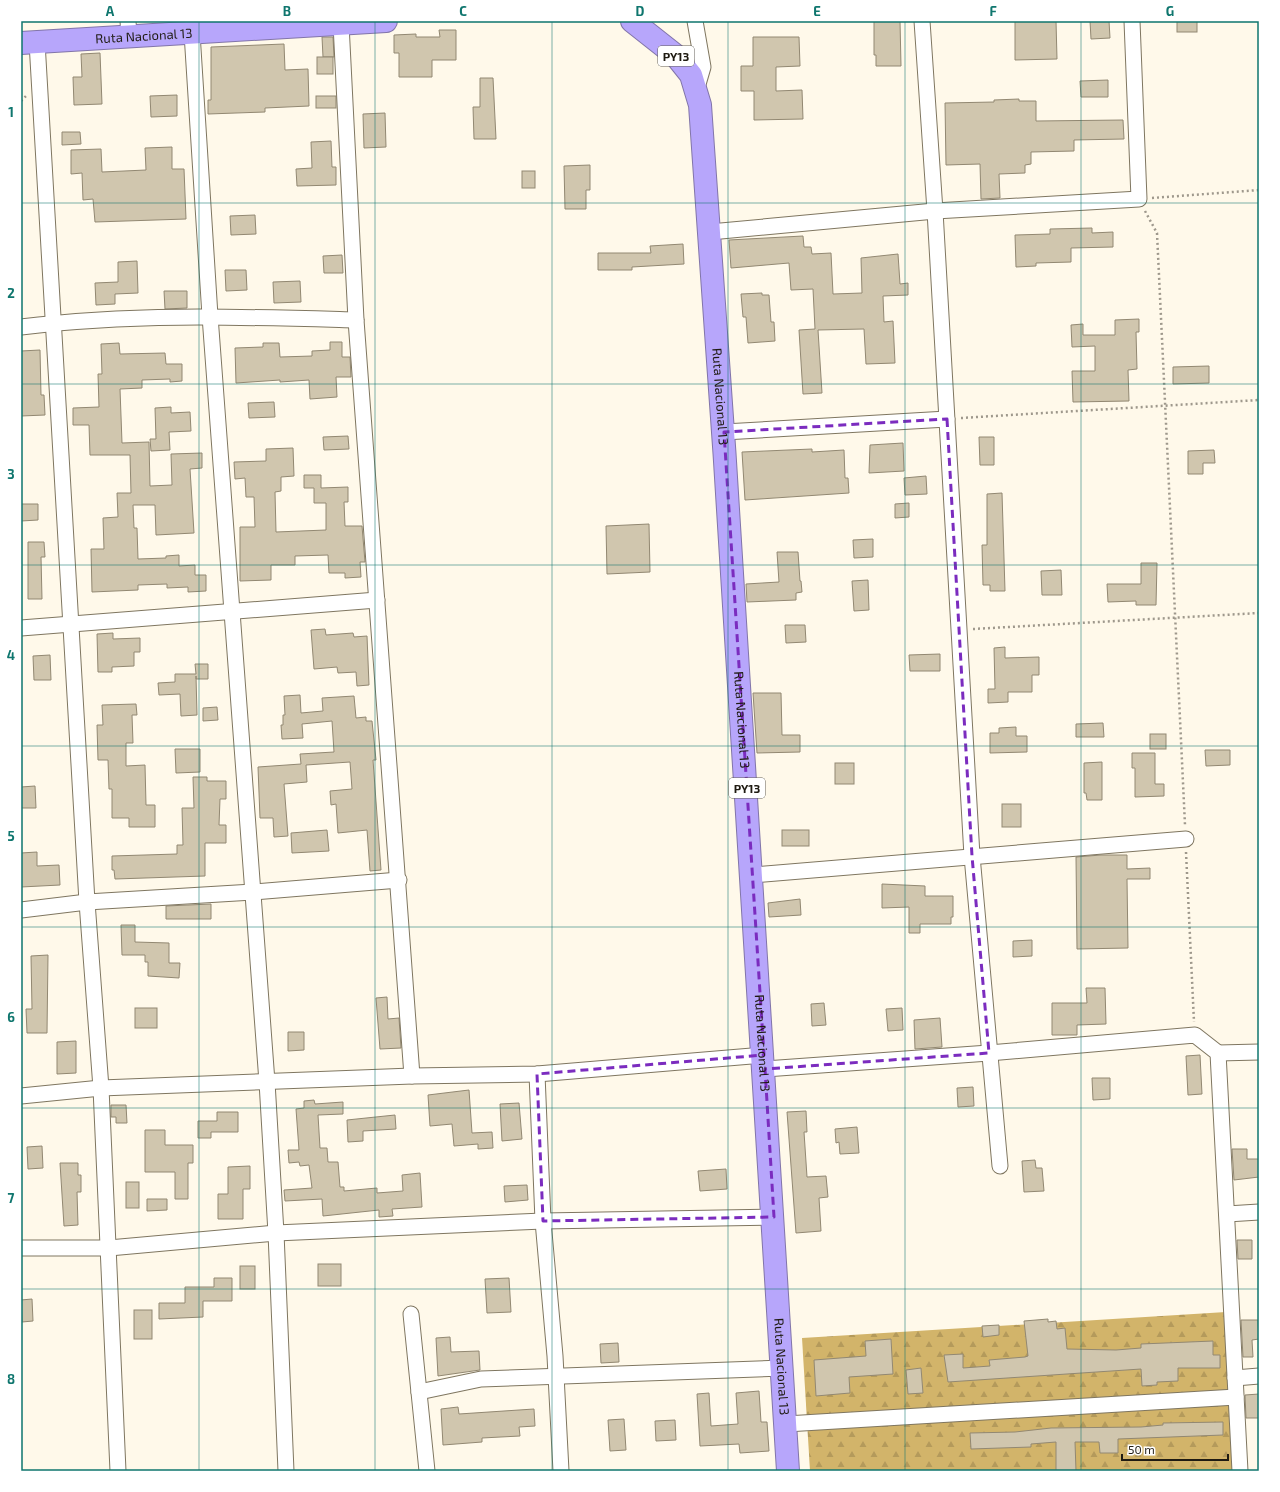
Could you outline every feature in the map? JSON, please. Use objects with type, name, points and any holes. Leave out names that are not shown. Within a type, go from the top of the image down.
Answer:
[{"type":"highway","name":"Ruta Nacional 13","points":[[29,42],[129,29],[192,33],[386,21]]},
{"type":"highway","name":"Ruta Nacional 13","points":[[632,21],[675,55],[691,74],[700,105],[724,432],[774,1217],[788,1471]]},
{"type":"street","points":[[695,21],[703,68],[696,91]]},
{"type":"street","points":[[922,21],[935,212],[972,856],[1000,1166]]},
{"type":"street","points":[[710,232],[935,212],[1139,199],[1132,21]]},
{"type":"street","points":[[341,24],[356,320],[399,880],[412,1076]]},
{"type":"street","points":[[192,33],[210,316],[267,1082],[276,1233],[286,1471]]},
{"type":"street","points":[[29,42],[53,323],[87,902],[100,1088],[109,1248],[118,1471]]},
{"type":"street","points":[[21,327],[53,323],[210,316],[356,320]]},
{"type":"street","points":[[724,432],[946,419]]},
{"type":"street","points":[[21,628],[377,600]]},
{"type":"street","points":[[752,875],[1186,839]]},
{"type":"street","points":[[21,910],[87,902],[253,892],[399,880]]},
{"type":"street","points":[[21,1096],[100,1088],[412,1076],[537,1074],[764,1062],[989,1053],[1195,1035],[1218,1053],[1259,1052]]},
{"type":"street","points":[[1218,1053],[1240,1471]]},
{"type":"street","points":[[537,1074],[543,1221],[556,1376],[561,1471]]},
{"type":"street","points":[[1226,1214],[1259,1212]]},
{"type":"street","points":[[21,1248],[109,1248],[276,1233],[543,1221],[774,1217]]},
{"type":"street","points":[[411,1314],[427,1471]]},
{"type":"street","points":[[419,1392],[481,1379],[783,1368]]},
{"type":"street","points":[[1235,1378],[1259,1376]]},
{"type":"street","points":[[786,1424],[1236,1397]]},
{"type":"path","points":[[1195,1035],[1157,233],[1139,199],[1259,190]]},
{"type":"path","points":[[946,419],[1259,400]]},
{"type":"path","points":[[959,630],[1259,613]]},
{"type":"highlighted area","points":[[947,419],[972,856],[989,1053],[765,1069],[774,1217],[543,1221],[537,1074],[764,1055],[724,432]]},
{"type":"green space","points":[[1226,1312],[1237,1471],[810,1471],[802,1338]]},
{"type":"building","points":[[874,21],[900,21],[901,66],[876,66],[876,55],[874,55]]},
{"type":"building","points":[[1015,21],[1056,21],[1057,59],[1015,60]]},
{"type":"building","points":[[1090,21],[1109,21],[1110,38],[1091,39]]},
{"type":"building","points":[[1177,21],[1197,21],[1197,32],[1177,32]]},
{"type":"building","points":[[439,30],[456,30],[456,60],[432,60],[432,77],[399,77],[399,53],[394,53],[394,35],[416,34],[416,37],[440,37]]},
{"type":"building","points":[[322,37],[333,37],[334,57],[323,57]]},
{"type":"building","points":[[753,37],[799,37],[800,66],[776,67],[776,91],[802,90],[803,119],[754,120],[754,91],[741,91],[741,66],[753,66]]},
{"type":"building","points":[[284,44],[285,70],[308,69],[309,106],[265,108],[265,112],[208,114],[208,100],[211,100],[211,47]]},
{"type":"building","points":[[100,53],[102,104],[74,105],[73,77],[82,77],[81,54]]},
{"type":"building","points":[[317,57],[333,57],[333,74],[317,74]]},
{"type":"building","points":[[480,78],[493,78],[496,139],[474,139],[473,107],[480,107]]},
{"type":"building","points":[[1108,80],[1108,97],[1081,97],[1080,81]]},
{"type":"building","points":[[177,95],[177,116],[151,117],[150,96]]},
{"type":"building","points":[[316,96],[336,96],[336,108],[316,108]]},
{"type":"building","points":[[1019,99],[1019,101],[1036,101],[1036,121],[1123,120],[1124,139],[1074,140],[1074,151],[1031,152],[1031,164],[1025,165],[1025,173],[999,174],[1000,198],[981,199],[980,164],[946,165],[945,103],[994,102],[994,100]]},
{"type":"building","points":[[385,113],[386,147],[364,148],[363,114]]},
{"type":"building","points":[[62,132],[80,132],[81,144],[62,145]]},
{"type":"building","points":[[331,141],[332,167],[336,167],[336,185],[297,186],[296,169],[312,168],[311,142]]},
{"type":"building","points":[[172,147],[172,169],[184,169],[186,219],[95,222],[93,199],[83,200],[82,173],[71,174],[71,150],[101,149],[102,172],[146,170],[145,148]]},
{"type":"building","points":[[590,165],[590,190],[586,190],[586,209],[565,209],[564,166]]},
{"type":"building","points":[[522,171],[535,171],[535,188],[522,188]]},
{"type":"building","points":[[255,215],[256,234],[231,235],[230,216]]},
{"type":"building","points":[[1092,228],[1092,233],[1113,232],[1113,247],[1071,248],[1071,262],[1036,263],[1036,266],[1016,267],[1015,235],[1050,234],[1050,229]]},
{"type":"building","points":[[803,236],[804,247],[811,247],[812,254],[831,253],[833,294],[862,293],[861,258],[898,254],[900,284],[908,283],[908,295],[883,296],[884,322],[893,321],[895,363],[866,364],[864,329],[818,330],[822,393],[803,394],[799,330],[815,329],[813,289],[791,290],[789,263],[731,268],[729,240]]},
{"type":"building","points":[[683,244],[684,264],[632,267],[632,270],[598,270],[598,253],[651,253],[650,246]]},
{"type":"building","points":[[342,255],[343,273],[324,273],[323,256]]},
{"type":"building","points":[[137,261],[138,293],[115,294],[115,304],[96,305],[95,283],[118,282],[118,262]]},
{"type":"building","points":[[225,270],[246,270],[247,290],[226,291]]},
{"type":"building","points":[[300,281],[301,302],[274,303],[273,282]]},
{"type":"building","points":[[164,291],[187,291],[187,308],[165,309]]},
{"type":"building","points":[[762,293],[762,295],[769,295],[771,322],[774,322],[775,341],[748,343],[746,317],[743,317],[741,294]]},
{"type":"building","points":[[1139,319],[1139,332],[1136,332],[1137,369],[1128,370],[1129,401],[1073,402],[1072,371],[1095,371],[1095,346],[1072,347],[1071,325],[1083,324],[1083,335],[1115,335],[1115,320]]},
{"type":"building","points":[[330,342],[342,342],[342,357],[350,357],[351,377],[336,377],[337,397],[310,399],[309,380],[236,383],[235,348],[263,347],[263,343],[279,343],[280,357],[312,356],[312,351],[330,350]]},
{"type":"building","points":[[119,343],[120,354],[165,353],[166,364],[182,364],[182,381],[170,382],[170,379],[142,380],[142,388],[120,389],[122,443],[149,442],[150,486],[172,485],[171,454],[202,453],[202,468],[190,469],[194,533],[156,535],[155,505],[133,505],[134,528],[137,528],[138,559],[166,558],[166,556],[179,555],[179,566],[195,565],[195,575],[206,575],[206,591],[188,592],[188,587],[167,588],[167,584],[138,585],[138,590],[92,592],[91,549],[104,549],[103,518],[118,517],[117,493],[131,493],[130,455],[90,455],[89,425],[73,425],[73,408],[99,407],[98,374],[102,374],[101,344]]},
{"type":"building","points":[[40,350],[41,395],[44,395],[45,415],[21,416],[21,351]]},
{"type":"building","points":[[1209,366],[1209,383],[1173,384],[1173,367]]},
{"type":"building","points":[[274,402],[275,417],[249,418],[248,403]]},
{"type":"building","points":[[171,407],[171,413],[190,412],[191,431],[169,432],[170,450],[151,451],[150,439],[156,439],[155,408]]},
{"type":"building","points":[[348,436],[349,449],[324,450],[323,437]]},
{"type":"building","points":[[979,437],[994,437],[994,465],[980,465]]},
{"type":"building","points":[[903,443],[904,471],[869,473],[870,445]]},
{"type":"building","points":[[293,448],[294,476],[281,477],[281,491],[275,492],[276,532],[326,530],[326,503],[314,503],[314,488],[304,488],[304,475],[321,475],[321,488],[348,487],[348,502],[344,502],[345,526],[362,526],[365,562],[360,562],[361,577],[345,578],[345,573],[329,573],[328,555],[295,556],[295,565],[271,565],[271,580],[240,581],[240,527],[255,527],[254,497],[246,497],[245,478],[235,479],[234,462],[266,461],[266,449]]},
{"type":"building","points":[[812,449],[812,452],[844,450],[845,478],[848,478],[849,493],[745,500],[742,452]]},
{"type":"building","points":[[1214,450],[1215,463],[1203,463],[1203,474],[1188,474],[1188,451]]},
{"type":"building","points":[[926,476],[927,494],[905,495],[904,478]]},
{"type":"building","points":[[1002,493],[1005,591],[990,591],[990,585],[983,585],[982,545],[987,545],[987,494]]},
{"type":"building","points":[[909,503],[909,517],[895,518],[895,504]]},
{"type":"building","points":[[21,504],[38,504],[38,520],[21,521]]},
{"type":"building","points":[[649,524],[650,572],[607,574],[606,526]]},
{"type":"building","points":[[873,539],[873,557],[854,558],[853,540]]},
{"type":"building","points":[[28,542],[44,542],[45,557],[41,557],[42,599],[28,599]]},
{"type":"building","points":[[777,552],[798,552],[802,592],[796,593],[796,600],[747,602],[746,584],[779,582]]},
{"type":"building","points":[[1141,563],[1157,563],[1156,605],[1136,605],[1136,601],[1108,602],[1107,584],[1141,584]]},
{"type":"building","points":[[1061,570],[1062,595],[1042,595],[1041,571]]},
{"type":"building","points":[[868,580],[869,610],[854,611],[852,581]]},
{"type":"building","points":[[785,625],[805,625],[806,642],[786,643]]},
{"type":"building","points":[[325,629],[326,635],[353,633],[354,637],[367,636],[369,685],[357,686],[356,672],[338,673],[337,667],[314,669],[311,630]]},
{"type":"building","points":[[113,633],[113,639],[140,638],[140,652],[134,652],[134,666],[112,667],[112,672],[98,672],[97,634]]},
{"type":"building","points":[[1005,647],[1005,658],[1039,657],[1039,675],[1032,675],[1032,692],[1008,692],[1008,702],[988,703],[988,689],[995,689],[994,648]]},
{"type":"building","points":[[940,654],[940,671],[910,671],[909,655]]},
{"type":"building","points":[[50,655],[51,680],[34,680],[33,656]]},
{"type":"building","points":[[195,664],[208,664],[208,679],[196,679],[197,715],[181,716],[180,694],[159,695],[158,683],[175,682],[175,674],[196,674]]},
{"type":"building","points":[[753,693],[781,693],[782,735],[800,735],[800,752],[757,753]]},
{"type":"building","points":[[300,695],[301,713],[323,711],[322,698],[354,696],[356,718],[366,717],[366,721],[372,721],[376,760],[373,760],[381,870],[370,871],[367,830],[338,833],[336,804],[331,805],[330,791],[352,789],[350,762],[306,765],[307,782],[284,784],[288,836],[274,837],[273,818],[260,818],[258,767],[301,764],[300,754],[334,752],[332,721],[302,724],[303,738],[282,739],[281,725],[283,725],[283,715],[285,715],[284,696]]},
{"type":"building","points":[[136,704],[137,715],[132,715],[133,743],[126,743],[126,766],[145,765],[146,805],[155,805],[155,827],[129,827],[129,818],[112,818],[112,789],[109,789],[108,760],[98,760],[97,725],[103,725],[102,705]]},
{"type":"building","points":[[217,707],[218,720],[203,721],[203,708]]},
{"type":"building","points":[[1103,723],[1104,737],[1076,737],[1076,724]]},
{"type":"building","points":[[1016,727],[1016,736],[1027,736],[1027,752],[990,753],[990,733],[999,733],[999,728]]},
{"type":"building","points":[[1150,734],[1166,734],[1166,749],[1150,749]]},
{"type":"building","points":[[175,749],[200,749],[200,772],[176,773]]},
{"type":"building","points":[[1205,750],[1230,750],[1230,765],[1206,766]]},
{"type":"building","points":[[1132,753],[1155,753],[1155,784],[1164,784],[1164,796],[1135,797],[1135,768],[1132,768]]},
{"type":"building","points":[[1102,762],[1102,800],[1087,800],[1086,793],[1084,793],[1084,763]]},
{"type":"building","points":[[835,763],[854,763],[854,784],[835,784]]},
{"type":"building","points":[[193,777],[207,777],[207,781],[226,781],[226,799],[220,799],[219,825],[226,825],[226,843],[205,843],[205,876],[115,879],[114,870],[112,870],[112,856],[177,854],[177,845],[183,845],[182,808],[194,808]]},
{"type":"building","points":[[35,786],[36,808],[21,808],[21,787]]},
{"type":"building","points":[[1002,804],[1021,804],[1021,827],[1002,827]]},
{"type":"building","points":[[327,830],[329,851],[292,853],[291,833]]},
{"type":"building","points":[[782,830],[809,830],[809,846],[782,846]]},
{"type":"building","points":[[37,852],[37,866],[59,865],[60,885],[21,887],[21,853]]},
{"type":"building","points":[[1127,855],[1127,869],[1150,868],[1150,879],[1127,879],[1128,948],[1077,949],[1076,857]]},
{"type":"building","points":[[882,884],[925,886],[925,896],[953,896],[953,917],[951,917],[951,924],[920,924],[920,933],[909,933],[909,907],[882,908]]},
{"type":"building","points":[[800,899],[801,915],[769,917],[768,903]]},
{"type":"building","points":[[211,904],[211,919],[166,919],[166,906]]},
{"type":"building","points":[[121,925],[135,925],[135,942],[169,943],[169,963],[180,963],[179,978],[148,976],[148,962],[145,962],[145,955],[122,955]]},
{"type":"building","points":[[1032,940],[1032,956],[1013,957],[1013,941]]},
{"type":"building","points":[[48,955],[47,1033],[27,1033],[26,1009],[32,1009],[31,956]]},
{"type":"building","points":[[1086,988],[1105,988],[1106,1024],[1077,1025],[1077,1035],[1052,1035],[1052,1003],[1087,1003]]},
{"type":"building","points":[[387,997],[388,1019],[399,1018],[401,1048],[380,1049],[376,998]]},
{"type":"building","points":[[824,1003],[826,1025],[812,1026],[811,1004]]},
{"type":"building","points":[[135,1008],[157,1008],[157,1028],[135,1028]]},
{"type":"building","points":[[902,1008],[903,1030],[888,1031],[886,1009]]},
{"type":"building","points":[[940,1018],[942,1047],[915,1049],[914,1020]]},
{"type":"building","points":[[288,1032],[304,1032],[304,1050],[288,1051]]},
{"type":"building","points":[[76,1041],[76,1073],[57,1074],[57,1042]]},
{"type":"building","points":[[1200,1055],[1202,1094],[1188,1095],[1186,1056]]},
{"type":"building","points":[[1092,1078],[1110,1078],[1110,1099],[1093,1100]]},
{"type":"building","points":[[973,1087],[974,1106],[958,1107],[957,1088]]},
{"type":"building","points":[[469,1090],[472,1133],[492,1132],[493,1148],[478,1149],[478,1144],[454,1146],[452,1124],[430,1126],[428,1095]]},
{"type":"building","points":[[314,1100],[315,1104],[343,1102],[343,1114],[318,1115],[320,1148],[327,1148],[328,1162],[338,1162],[340,1187],[344,1187],[344,1191],[377,1188],[377,1193],[403,1191],[402,1175],[420,1173],[422,1207],[392,1209],[393,1216],[379,1217],[379,1210],[323,1216],[322,1199],[285,1201],[284,1190],[312,1188],[309,1165],[300,1166],[299,1162],[289,1163],[288,1150],[299,1150],[296,1109],[304,1108],[304,1101]]},
{"type":"building","points":[[519,1103],[522,1139],[502,1141],[500,1104]]},
{"type":"building","points":[[111,1105],[126,1105],[127,1123],[116,1123],[116,1117],[111,1117]]},
{"type":"building","points":[[806,1111],[807,1132],[804,1132],[807,1177],[826,1176],[828,1197],[819,1198],[821,1231],[796,1233],[787,1112]]},
{"type":"building","points":[[217,1112],[238,1112],[238,1132],[211,1132],[211,1138],[198,1138],[198,1121],[217,1121]]},
{"type":"building","points":[[395,1115],[396,1129],[363,1131],[363,1141],[348,1142],[347,1120]]},
{"type":"building","points":[[857,1127],[859,1153],[840,1154],[839,1142],[836,1143],[835,1129]]},
{"type":"building","points":[[145,1130],[165,1130],[165,1145],[193,1145],[193,1163],[188,1163],[188,1199],[175,1199],[175,1172],[145,1172]]},
{"type":"building","points":[[42,1146],[43,1168],[28,1169],[27,1147]]},
{"type":"building","points":[[1232,1149],[1247,1149],[1247,1159],[1259,1159],[1259,1177],[1234,1180]]},
{"type":"building","points":[[1035,1160],[1036,1168],[1042,1168],[1044,1191],[1024,1192],[1022,1161]]},
{"type":"building","points":[[60,1163],[78,1163],[78,1175],[81,1175],[81,1192],[77,1192],[78,1225],[64,1226]]},
{"type":"building","points":[[250,1166],[250,1189],[243,1189],[243,1219],[218,1219],[218,1194],[228,1194],[228,1167]]},
{"type":"building","points":[[726,1169],[727,1189],[700,1191],[698,1171]]},
{"type":"building","points":[[126,1182],[139,1182],[139,1208],[126,1208]]},
{"type":"building","points":[[527,1185],[528,1200],[505,1202],[504,1186]]},
{"type":"building","points":[[147,1199],[167,1199],[167,1210],[147,1211]]},
{"type":"building","points":[[1237,1240],[1252,1240],[1252,1259],[1238,1259]]},
{"type":"building","points":[[318,1264],[341,1264],[341,1286],[318,1286]]},
{"type":"building","points":[[240,1266],[255,1266],[255,1289],[240,1289]]},
{"type":"building","points":[[214,1278],[232,1278],[232,1301],[203,1301],[203,1317],[159,1319],[159,1303],[185,1303],[185,1287],[214,1287]]},
{"type":"building","points":[[509,1278],[511,1312],[487,1313],[485,1279]]},
{"type":"building","points":[[32,1299],[33,1321],[22,1322],[21,1300]]},
{"type":"building","points":[[134,1310],[152,1310],[152,1339],[134,1339]]},
{"type":"building","points":[[1048,1319],[1048,1322],[1056,1321],[1057,1329],[1065,1328],[1067,1349],[1116,1350],[1141,1348],[1141,1344],[1213,1341],[1213,1355],[1220,1355],[1220,1368],[1178,1368],[1178,1381],[1157,1382],[1157,1385],[1142,1386],[1141,1369],[948,1382],[944,1355],[963,1354],[963,1368],[990,1366],[989,1360],[1028,1356],[1024,1321]]},
{"type":"building","points":[[1241,1320],[1258,1320],[1259,1339],[1252,1340],[1253,1357],[1243,1357]]},
{"type":"building","points":[[999,1325],[999,1335],[983,1337],[982,1326]]},
{"type":"building","points":[[450,1337],[451,1352],[479,1351],[480,1370],[438,1376],[436,1338]]},
{"type":"building","points":[[891,1339],[893,1374],[849,1377],[850,1393],[816,1396],[814,1360],[866,1356],[865,1341]]},
{"type":"building","points":[[618,1343],[619,1362],[601,1363],[600,1344]]},
{"type":"building","points":[[921,1368],[923,1393],[908,1394],[906,1370]]},
{"type":"building","points":[[759,1391],[761,1422],[767,1422],[769,1451],[740,1453],[739,1444],[700,1446],[697,1394],[709,1393],[711,1426],[738,1424],[736,1393]]},
{"type":"building","points":[[1259,1394],[1259,1418],[1246,1418],[1245,1395]]},
{"type":"building","points":[[458,1407],[459,1414],[534,1409],[535,1426],[519,1427],[520,1436],[482,1438],[482,1442],[443,1445],[441,1409]]},
{"type":"building","points":[[624,1419],[626,1450],[610,1451],[608,1420]]},
{"type":"building","points":[[675,1420],[676,1440],[656,1441],[655,1421]]},
{"type":"building","points":[[1223,1422],[1223,1435],[1118,1439],[1118,1453],[1100,1453],[1099,1442],[1075,1442],[1076,1471],[1056,1471],[1056,1442],[1031,1444],[1031,1447],[971,1449],[970,1433],[1015,1432],[1051,1428],[1141,1427],[1163,1425],[1163,1423]]}]
